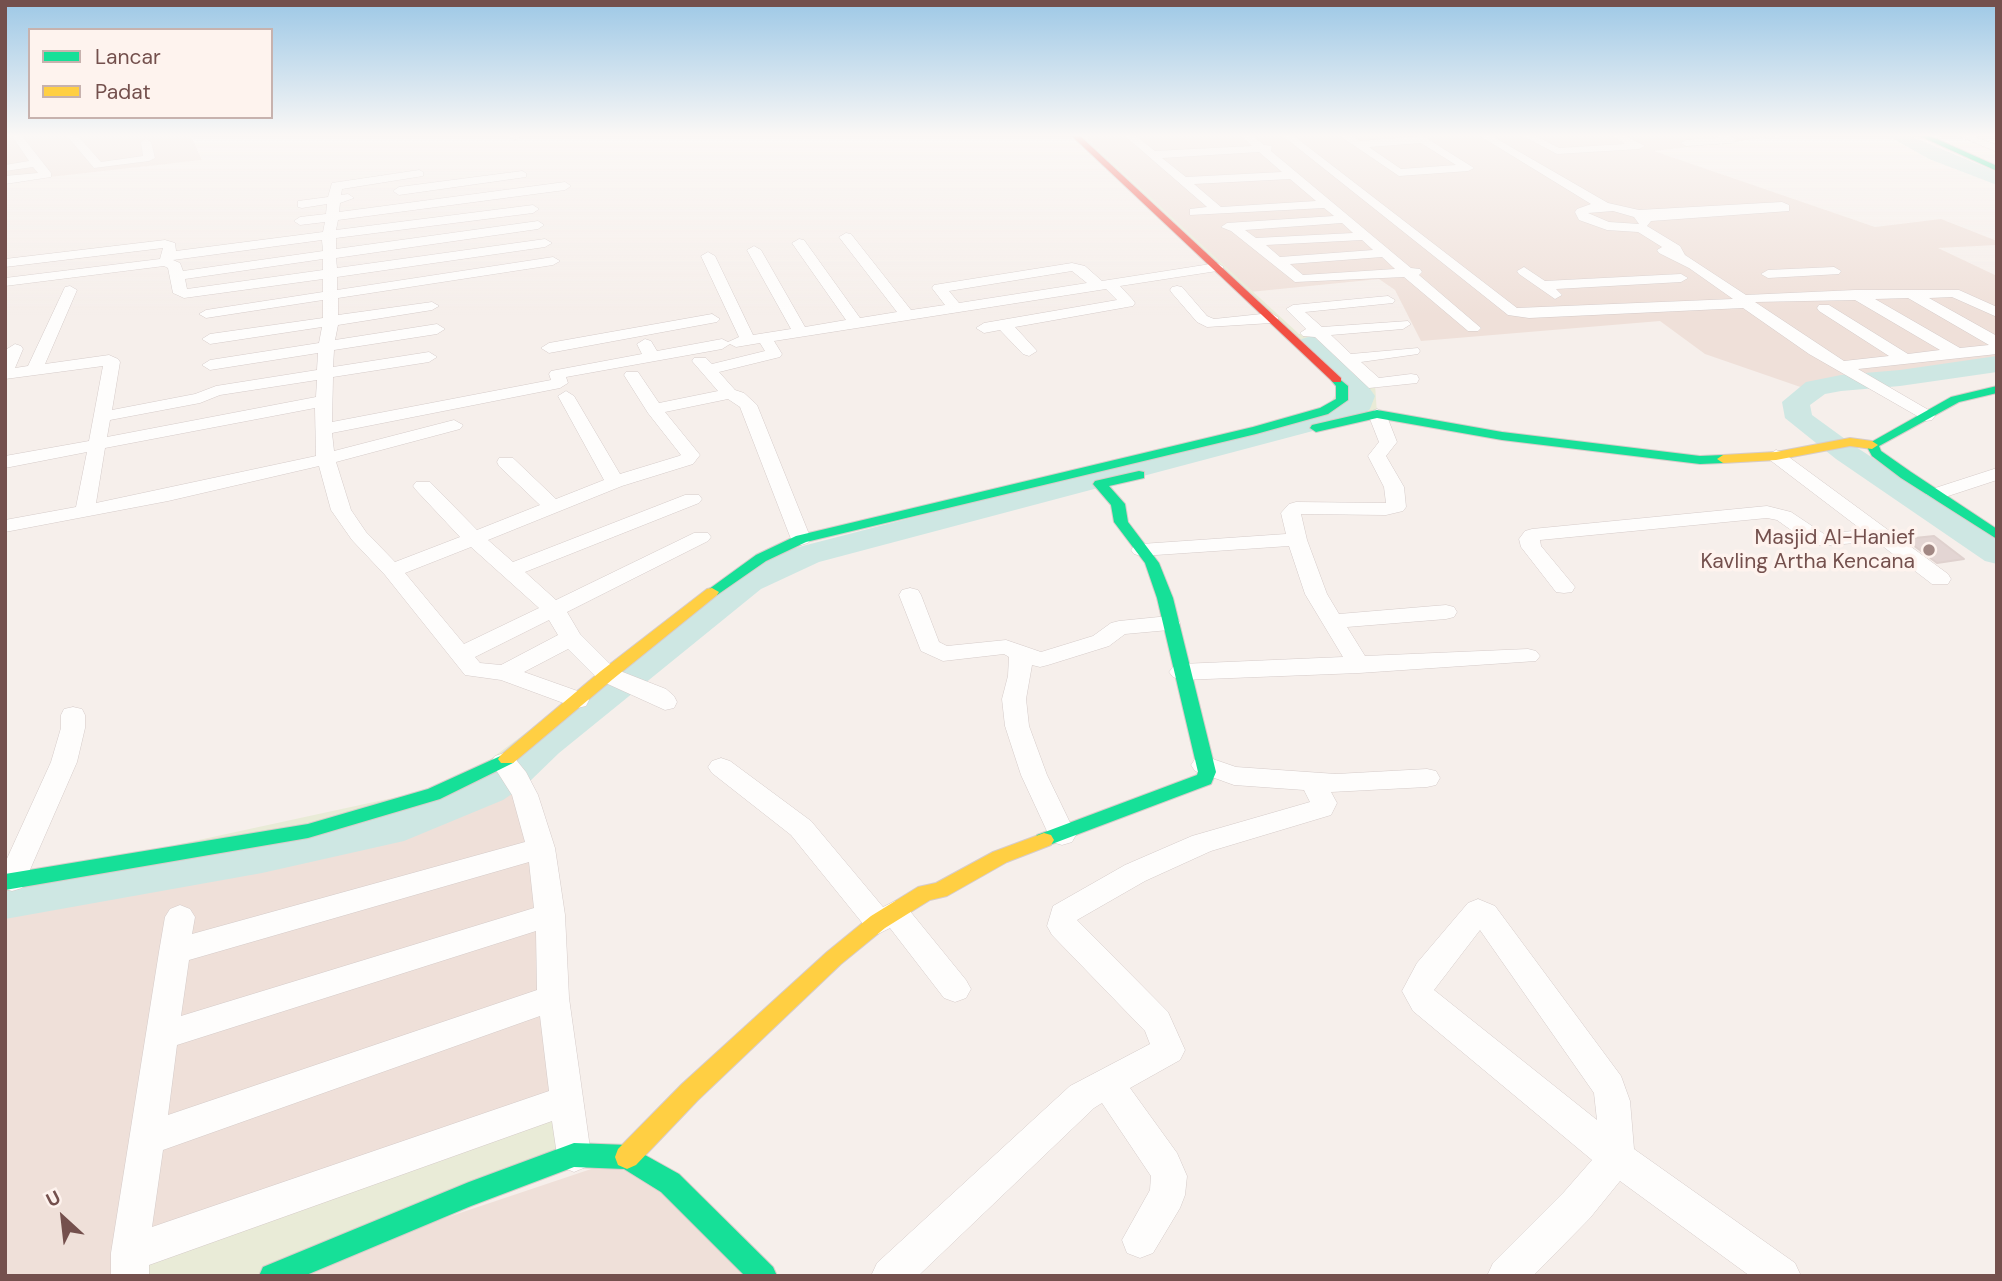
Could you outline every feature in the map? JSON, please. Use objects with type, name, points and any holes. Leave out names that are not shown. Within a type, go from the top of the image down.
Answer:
[{"type":"street","points":[[335,196],[329,236],[331,319],[326,347],[323,429],[326,459],[341,510],[359,536],[392,571],[473,670],[504,673],[577,700]]},
{"type":"street","points":[[302,204],[361,196]]},
{"type":"street","points":[[300,221],[491,196]]},
{"type":"street","points":[[206,314],[430,280],[555,265],[529,196]]},
{"type":"street","points":[[1091,476],[1305,418],[1342,400],[1342,386],[1334,375],[1140,196]]},
{"type":"street","points":[[1199,196],[1217,210]]},
{"type":"street","points":[[1317,196],[1474,328]]},
{"type":"street","points":[[1367,196],[1462,269],[1506,309],[1576,309],[1909,292],[1958,293],[1997,313]]},
{"type":"street","points":[[1568,196],[1588,208]]},
{"type":"street","points":[[1587,196],[1637,222],[1679,256],[1851,369],[1929,413]]},
{"type":"street","points":[[1194,212],[1327,204]]},
{"type":"street","points":[[1605,206],[1588,208],[1581,212],[1583,217],[1607,226],[1637,222],[1768,205],[1784,208],[1637,222]]},
{"type":"street","points":[[5,282],[533,209]]},
{"type":"street","points":[[1346,219],[1227,227],[1255,242],[1296,277],[1306,280],[1462,269]]},
{"type":"street","points":[[177,276],[538,225]]},
{"type":"street","points":[[1255,242],[1365,236]]},
{"type":"street","points":[[846,237],[907,315]]},
{"type":"street","points":[[167,259],[175,266],[181,294],[545,243]]},
{"type":"street","points":[[799,243],[856,323]]},
{"type":"street","points":[[5,263],[165,244],[170,246],[167,259]]},
{"type":"street","points":[[754,250],[807,331],[825,348]]},
{"type":"street","points":[[1277,261],[1384,253]]},
{"type":"street","points":[[708,256],[743,341],[774,354],[704,366],[729,394]]},
{"type":"street","points":[[429,259],[430,280]]},
{"type":"street","points":[[1020,262],[1033,274]]},
{"type":"street","points":[[1754,266],[1803,296]]},
{"type":"street","points":[[323,429],[560,383],[557,374],[743,341],[1217,267]]},
{"type":"street","points":[[974,268],[987,281]]},
{"type":"street","points":[[939,288],[1077,268],[1128,303],[984,328]]},
{"type":"street","points":[[1524,271],[1576,309]]},
{"type":"street","points":[[1768,274],[1834,271]]},
{"type":"street","points":[[926,274],[955,307]]},
{"type":"street","points":[[1543,285],[1681,278]]},
{"type":"street","points":[[35,369],[70,290]]},
{"type":"street","points":[[1177,290],[1202,318],[1212,324],[1271,318]]},
{"type":"street","points":[[202,292],[210,339],[210,365],[216,391]]},
{"type":"street","points":[[1909,292],[1997,343]]},
{"type":"street","points":[[1856,294],[1958,354]]},
{"type":"street","points":[[1388,300],[1293,309],[1375,384],[1412,379]]},
{"type":"street","points":[[210,339],[432,306]]},
{"type":"street","points":[[1824,309],[1905,359]]},
{"type":"street","points":[[1053,316],[1067,331]]},
{"type":"street","points":[[549,348],[712,319]]},
{"type":"street","points":[[1291,335],[1403,324]]},
{"type":"street","points":[[1004,325],[1029,351]]},
{"type":"street","points":[[210,365],[437,329]]},
{"type":"street","points":[[639,332],[652,357]]},
{"type":"street","points":[[5,373],[15,349]]},
{"type":"street","points":[[1851,369],[1905,359],[1997,349]]},
{"type":"street","points":[[1348,359],[1412,351]]},
{"type":"street","points":[[102,417],[200,398],[216,391],[429,357]]},
{"type":"street","points":[[5,373],[111,361],[113,365],[85,512]]},
{"type":"street","points":[[392,571],[615,482],[690,457],[632,375]]},
{"type":"street","points":[[8,881],[308,831],[434,794],[514,776],[577,700],[613,676],[741,570],[801,539],[1359,416],[1377,414],[1502,436],[1700,460],[1776,456],[1850,442],[1872,445],[1968,394],[1997,389]]},
{"type":"street","points":[[654,409],[729,394],[748,405],[801,539]]},
{"type":"street","points":[[566,396],[615,482]]},
{"type":"street","points":[[5,462],[324,401]]},
{"type":"street","points":[[1359,665],[1316,594],[1297,540],[1291,513],[1296,508],[1396,507],[1394,487],[1377,456],[1388,442],[1377,414]]},
{"type":"street","points":[[5,526],[85,512],[326,459],[454,425]]},
{"type":"street","points":[[1872,445],[1876,453],[1997,535]]},
{"type":"street","points":[[1776,456],[1940,579]]},
{"type":"street","points":[[506,462],[553,506]]},
{"type":"street","points":[[1975,462],[1997,474]]},
{"type":"street","points":[[1936,494],[1997,474]]},
{"type":"street","points":[[627,1157],[699,1083],[834,958],[925,893],[940,890],[1000,857],[1205,779],[1205,758],[1152,563],[1121,522],[1118,503],[1091,476]]},
{"type":"street","points":[[423,486],[473,538],[554,609],[571,638],[613,676],[639,691],[657,695],[665,702]]},
{"type":"street","points":[[510,571],[692,499]]},
{"type":"street","points":[[1564,587],[1531,547],[1529,539],[1532,535],[1767,512],[1784,516],[1810,535],[1822,540],[1881,534]]},
{"type":"street","points":[[459,656],[701,537]]},
{"type":"street","points":[[1142,550],[1202,544],[1297,540]]},
{"type":"street","points":[[910,595],[926,641],[937,653],[998,647],[1040,660],[1101,641],[1118,628],[1169,623]]},
{"type":"street","points":[[1332,621],[1446,612]]},
{"type":"street","points":[[504,673],[571,638]]},
{"type":"street","points":[[1021,652],[1020,677],[1014,699],[1017,726],[1034,775],[1062,835]]},
{"type":"street","points":[[1181,672],[1528,656]]},
{"type":"street","points":[[8,881],[64,762],[73,729],[73,715]]},
{"type":"street","points":[[1204,765],[1234,776],[1313,782],[1355,784],[1427,778]]},
{"type":"street","points":[[721,767],[802,828],[955,989]]},
{"type":"street","points":[[514,776],[541,848],[550,915],[553,998],[574,1155]]},
{"type":"street","points":[[890,1276],[1082,1097],[1169,1049],[1157,1022],[1062,926],[1063,914],[1135,873],[1202,844],[1322,808],[1324,803],[1313,782]]},
{"type":"street","points":[[174,952],[541,848]]},
{"type":"street","points":[[1506,1276],[1577,1205],[1617,1158],[1613,1101],[1609,1087],[1485,914],[1475,912],[1428,972],[1418,991],[1424,1001],[1617,1158],[1782,1276]]},
{"type":"street","points":[[162,1036],[550,915]]},
{"type":"street","points":[[180,917],[130,1265],[567,1100]]},
{"type":"street","points":[[149,1138],[553,998]]},
{"type":"street","points":[[1108,1084],[1166,1164],[1169,1176],[1167,1195],[1140,1240]]},
{"type":"street","points":[[272,1276],[469,1194],[574,1155],[627,1157],[670,1183],[764,1276]]},
{"type":"shaded area","points":[[1148,196],[1784,196],[1875,227],[1941,219],[1997,241],[1997,245],[1938,248],[1997,276],[1997,364],[1900,378],[1841,383],[1812,391],[1705,354],[1660,321],[1421,341],[1395,290],[1379,279],[1250,292]]},
{"type":"shaded area","points":[[513,772],[541,848],[567,1100],[129,1276],[5,1276],[5,900],[262,856],[388,829],[487,789]]},
{"type":"shaded area","points":[[627,1157],[764,1276],[272,1276]]},
{"type":"green space","points":[[1140,196],[1149,196],[1299,334],[1316,333],[1375,384],[1377,414],[1121,480],[1096,480],[807,555],[749,582],[545,743],[513,772],[488,789],[388,829],[262,856],[5,900],[5,882],[457,784],[761,558],[1324,411],[1342,386]]},
{"type":"green space","points":[[567,1100],[574,1155],[272,1276],[129,1276],[130,1253]]},
{"type":"building","name":"Masjid Al-Hanief Kavling Artha Kencana","points":[[1934,536],[1964,559],[1937,563],[1905,539]]},
{"type":"waterway","points":[[5,900],[262,856],[388,829],[465,799],[488,789],[513,772],[545,743],[749,582],[807,555],[1348,413],[1360,403],[1361,396],[1350,379],[1311,344]]},
{"type":"waterway","points":[[1997,364],[1900,378],[1841,383],[1816,388],[1796,402],[1799,418],[1846,453],[1997,554]]},
{"type":"traffic: fast","points":[[712,592],[761,558],[801,539],[1256,430],[1324,411],[1342,400],[1342,386],[1337,380]]},
{"type":"traffic: fast","points":[[1997,389],[1955,399],[1872,445],[1876,453],[1906,475],[1997,535]]},
{"type":"traffic: fast","points":[[1316,428],[1377,414],[1502,436],[1700,460],[1723,459]]},
{"type":"traffic: fast","points":[[1044,840],[1205,779],[1207,772],[1165,598],[1152,563],[1121,522],[1118,504],[1100,484],[1139,475]]},
{"type":"traffic: fast","points":[[5,882],[308,831],[434,794],[507,759]]},
{"type":"traffic: fast","points":[[272,1276],[469,1194],[574,1155],[627,1157],[670,1183],[764,1276]]},
{"type":"traffic: slow","points":[[1723,459],[1776,456],[1850,442],[1872,445]]},
{"type":"traffic: slow","points":[[507,759],[712,592]]},
{"type":"traffic: slow","points":[[627,1157],[690,1092],[834,958],[878,922],[925,893],[940,890],[1000,857],[1044,840]]},
{"type":"traffic: jam","points":[[1140,196],[1337,380]]},
{"type":"place","name":"Masjid Al-Hanief Kavling Artha Kencana","points":[[1929,550]]}]
